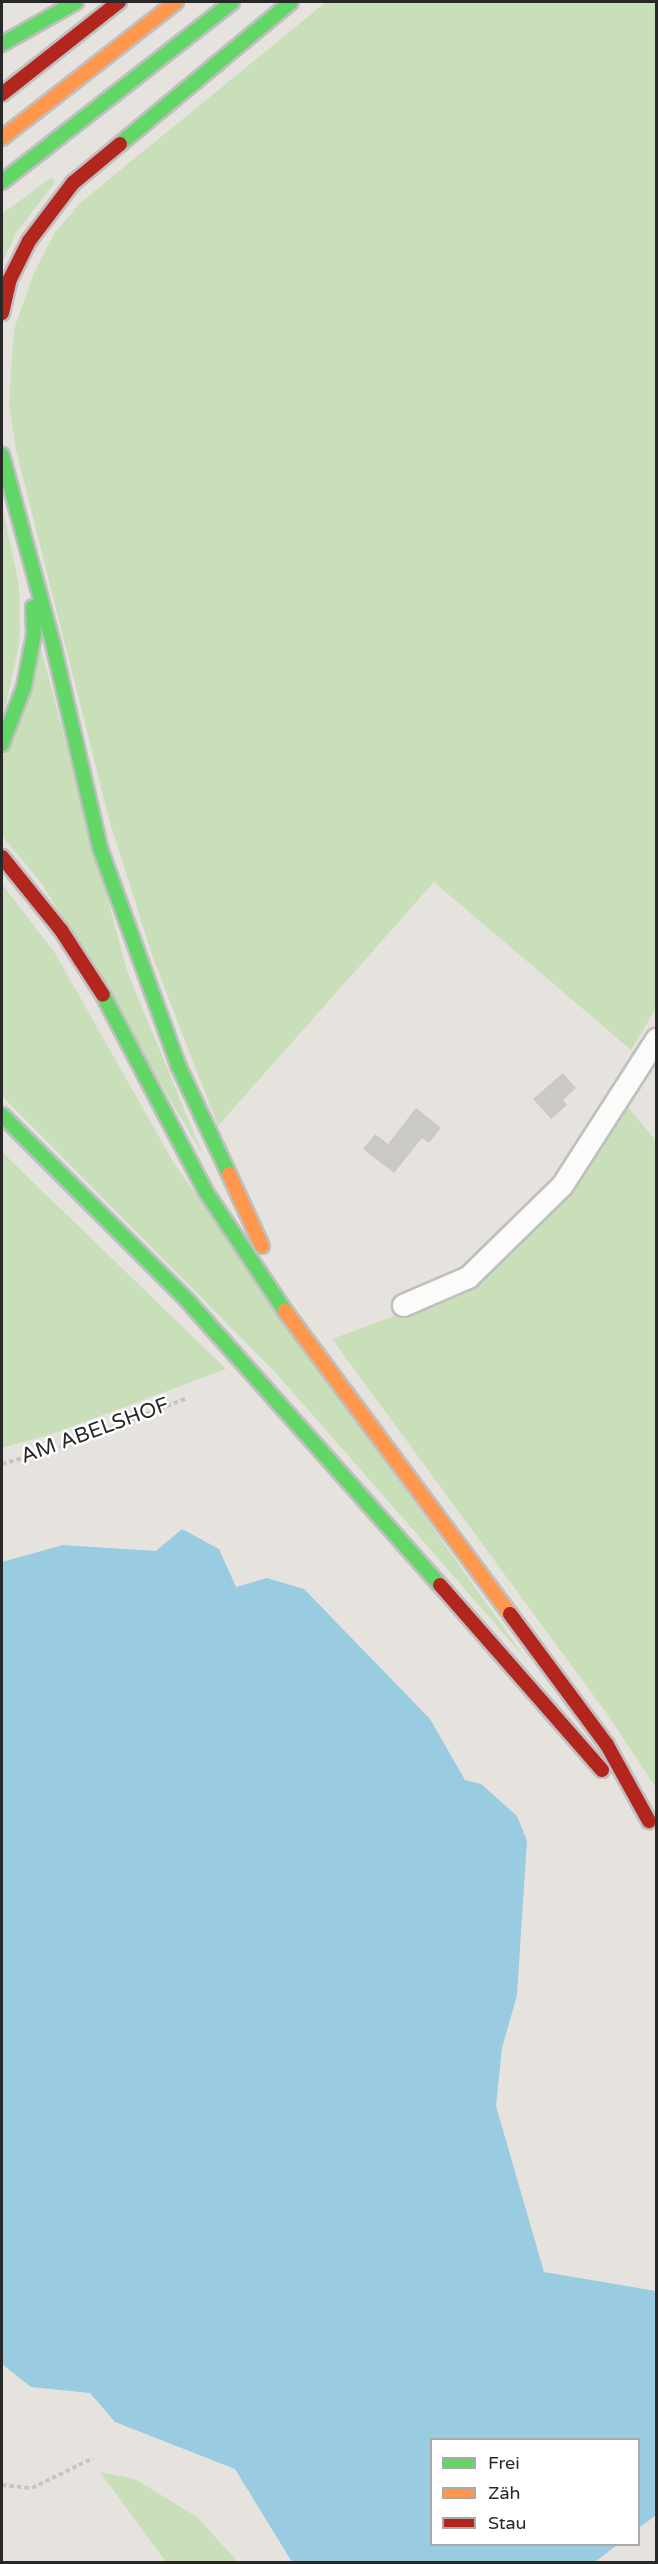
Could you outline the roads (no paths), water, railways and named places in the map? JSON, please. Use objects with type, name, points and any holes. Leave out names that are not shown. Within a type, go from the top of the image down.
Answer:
[{"type":"highway","points":[[2,44],[76,2]]},
{"type":"highway","points":[[2,94],[119,2]]},
{"type":"highway","points":[[2,138],[176,2]]},
{"type":"highway","points":[[2,182],[232,2]]},
{"type":"highway","points":[[2,313],[10,279],[29,241],[73,183],[291,2]]},
{"type":"highway","points":[[2,455],[26,543],[100,848],[144,979],[208,1132],[272,1262],[360,1410]]},
{"type":"highway","points":[[2,744],[24,687],[34,634],[26,543]]},
{"type":"highway","points":[[2,857],[62,930],[100,989],[207,1192],[269,1290],[607,1745],[653,1827]]},
{"type":"highway","points":[[2,1115],[186,1299],[283,1405],[653,1827]]},
{"type":"street","points":[[403,1305],[468,1277],[562,1185],[657,1039]]},
{"type":"water","points":[[182,1529],[219,1549],[236,1587],[267,1578],[304,1589],[430,1719],[465,1780],[481,1784],[517,1816],[527,1841],[517,1995],[502,2048],[496,2106],[544,2272],[656,2291],[656,2515],[640,2527],[640,2438],[430,2438],[430,2546],[616,2546],[595,2562],[292,2562],[235,2469],[115,2422],[90,2393],[31,2387],[2,2364],[2,1562],[63,1545],[156,1551]]}]
